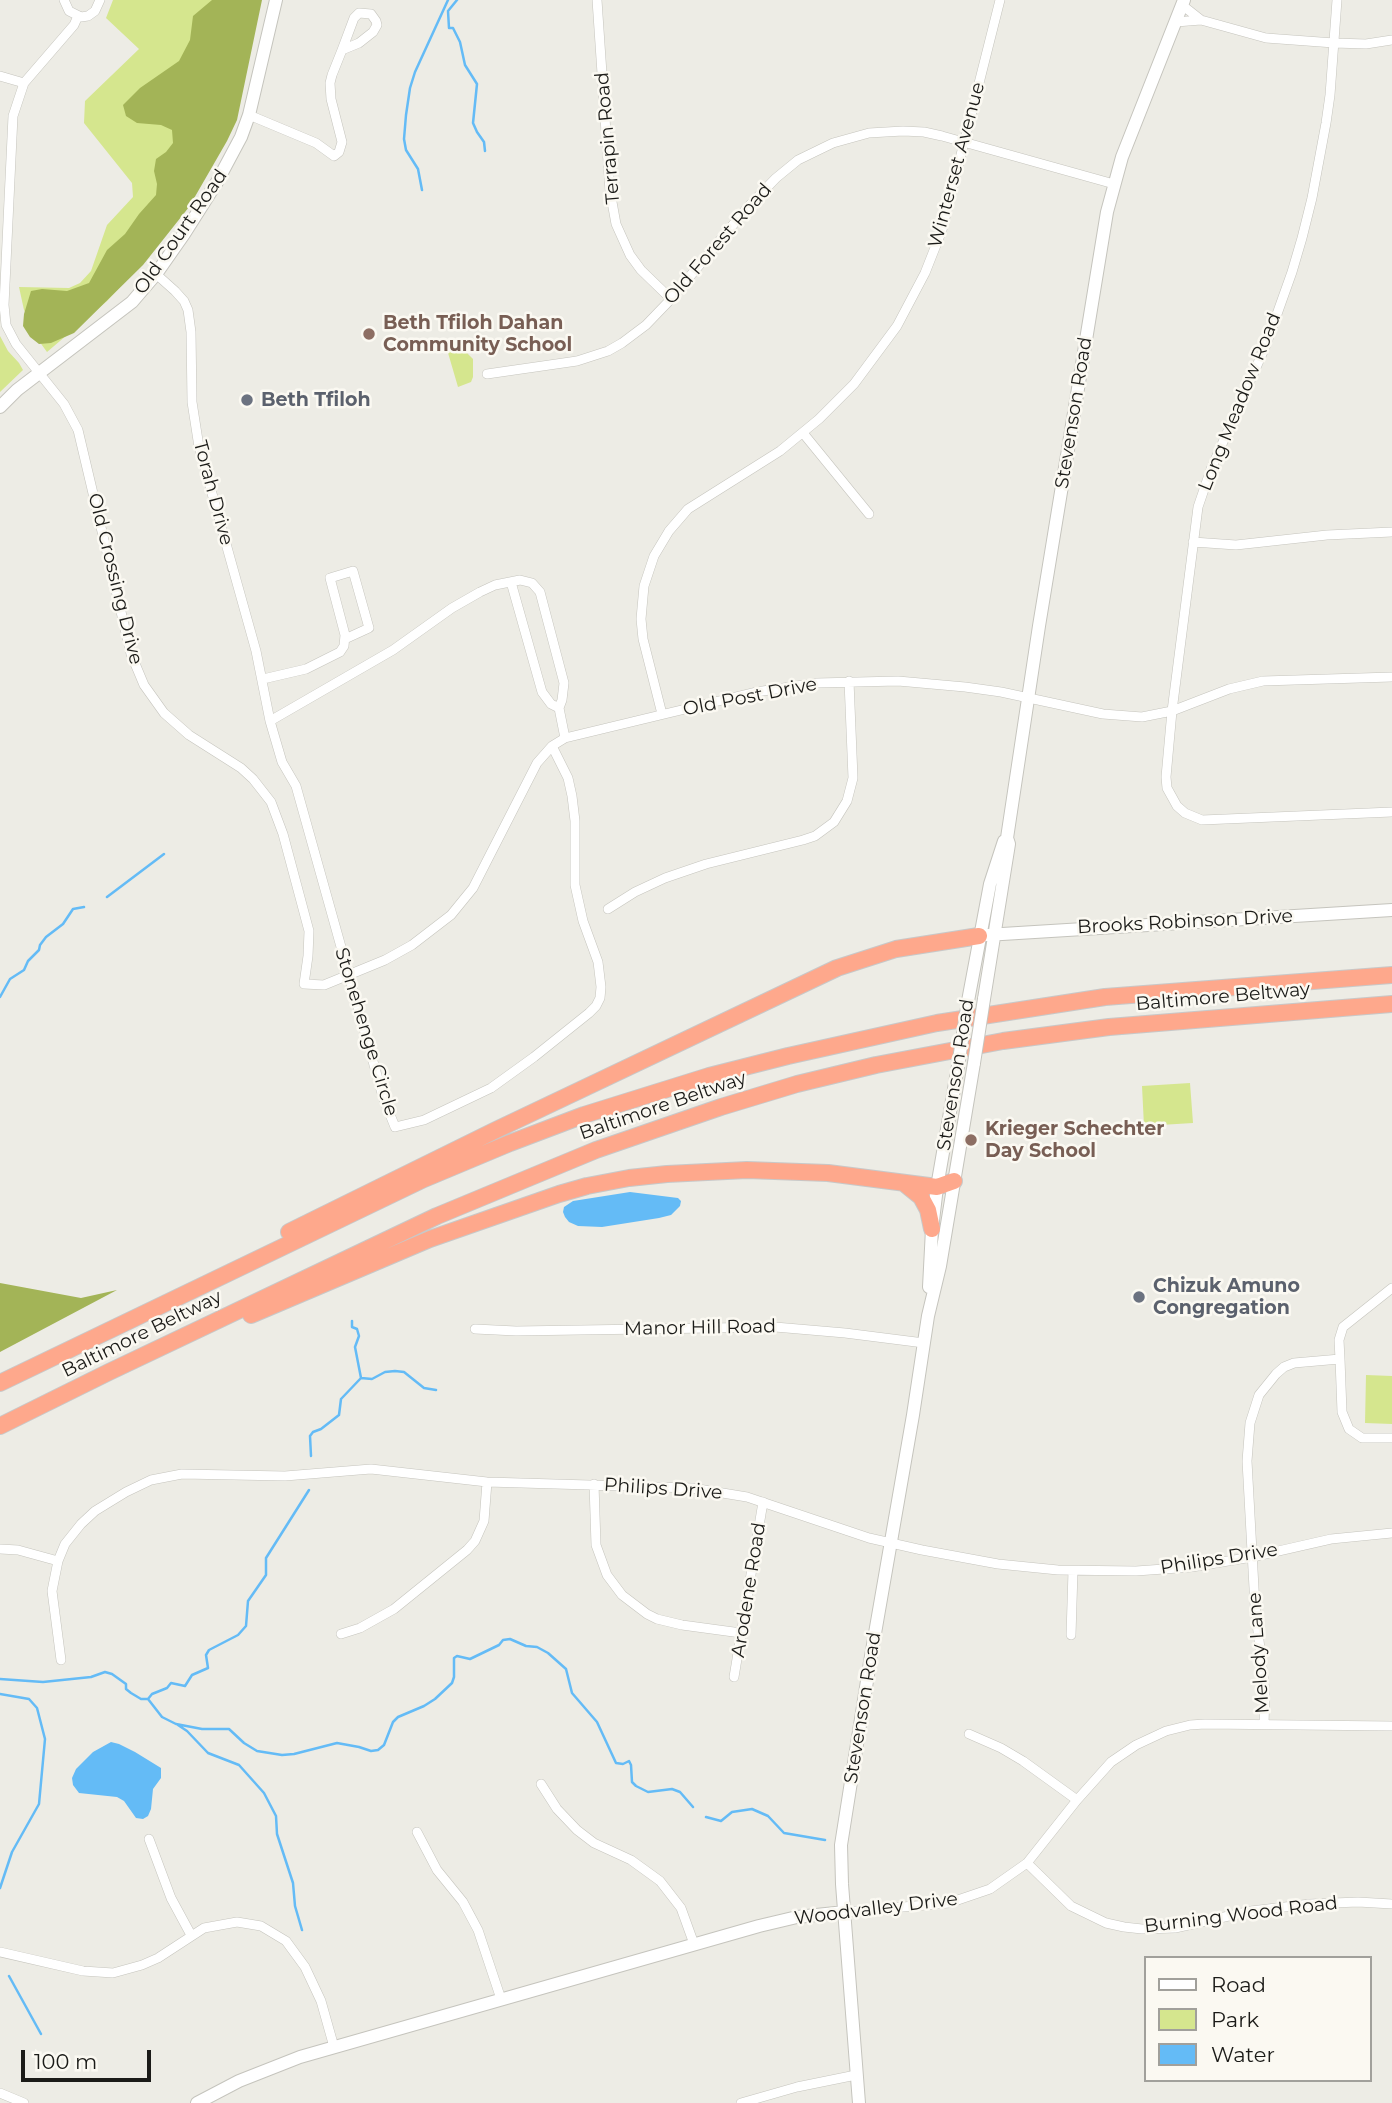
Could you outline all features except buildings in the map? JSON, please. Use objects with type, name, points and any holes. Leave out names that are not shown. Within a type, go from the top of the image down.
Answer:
[{"type":"highway","points":[[56,1356],[71,1343],[340,1206],[796,986],[837,968],[895,949],[986,935]]},
{"type":"highway","name":"Baltimore Beltway","points":[[0,1383],[437,1173],[584,1115],[709,1076],[788,1055],[937,1023],[1105,997],[1392,975]]},
{"type":"highway","name":"Baltimore Beltway","points":[[0,1426],[437,1216],[525,1178],[657,1128],[797,1084],[876,1065],[1003,1041],[1109,1027],[1392,1004]]},
{"type":"highway","points":[[109,1372],[293,1299],[379,1259],[430,1239],[587,1186],[667,1174],[747,1170],[828,1173],[937,1187],[954,1181]]},
{"type":"highway","points":[[903,1182],[921,1197],[928,1210],[932,1229]]},
{"type":"main road","name":"Old Court Road","points":[[0,407],[17,390],[132,302],[156,274],[234,152],[249,115],[276,0]]},
{"type":"main road","name":"Stevenson Road","points":[[859,2103],[841,1845],[928,1316],[940,1266],[984,999],[990,884],[1003,842],[1007,838],[1097,266],[1114,184],[1183,2]]},
{"type":"main road","name":"Brooks Robinson Drive","points":[[986,935],[1392,910]]},
{"type":"main road","name":"Stevenson Road","points":[[928,1316],[937,1187],[968,1001],[986,935]]},
{"type":"main road","name":"Woodvalley Drive","points":[[197,2103],[270,2068],[334,2047],[788,1919],[845,1912]]},
{"type":"street","points":[[65,0],[69,11],[78,16],[93,13],[100,0]]},
{"type":"street","name":"Terrapin Road","points":[[597,0],[610,191],[616,224],[621,239],[641,271],[671,299]]},
{"type":"street","name":"Winterset Avenue","points":[[662,714],[645,647],[641,619],[644,586],[654,556],[669,531],[688,509],[755,468],[803,433],[854,384],[911,302],[942,230],[1000,0]]},
{"type":"street","name":"Long Meadow Road","points":[[1336,0],[1330,94],[1320,160],[1292,272],[1261,358],[1203,489],[1193,542],[1166,777],[1167,788],[1177,806],[1194,818],[1213,821],[1392,812]]},
{"type":"street","points":[[1183,2],[1201,20]]},
{"type":"street","points":[[249,115],[316,143],[334,156],[339,152],[342,142],[331,99],[330,83],[342,50],[354,18],[359,13],[371,14],[377,25],[373,32],[359,43],[342,50]]},
{"type":"street","points":[[0,76],[24,83],[74,25],[78,16]]},
{"type":"street","points":[[1176,22],[1201,20],[1266,38],[1366,44],[1392,40]]},
{"type":"street","name":"Old Crossing Drive","points":[[24,83],[12,124],[2,282],[6,325],[16,345],[64,404],[78,430],[131,654],[144,685],[175,724],[234,762],[253,779],[267,796],[277,815],[309,932],[304,984]]},
{"type":"street","name":"Old Forest Road","points":[[487,374],[566,363],[608,351],[646,326],[761,192],[786,169],[815,150],[851,137],[887,131],[924,132],[1114,184]]},
{"type":"street","name":"Torah Drive","points":[[156,274],[176,291],[188,310],[195,427],[262,679],[270,721]]},
{"type":"street","points":[[803,433],[869,514]]},
{"type":"street","points":[[1193,542],[1247,545],[1327,535],[1392,532]]},
{"type":"street","points":[[262,679],[306,668],[340,652],[345,639],[330,578],[353,571],[369,628],[345,639]]},
{"type":"street","points":[[270,721],[393,650],[480,592],[495,585],[527,580],[537,587],[540,593],[564,683],[559,708],[565,738]]},
{"type":"street","points":[[511,582],[542,692],[559,708]]},
{"type":"street","name":"Old Post Drive","points":[[304,984],[324,985],[385,960],[412,945],[463,903],[478,880],[537,763],[552,746],[565,738],[756,692],[817,683],[933,683],[989,690],[1124,717],[1149,716],[1172,711],[1229,689],[1263,681],[1392,677]]},
{"type":"street","points":[[608,909],[665,877],[803,840],[815,836],[834,822],[847,801],[853,778],[849,681]]},
{"type":"street","name":"Stonehenge Circle","points":[[270,721],[282,762],[296,786],[383,1097],[395,1128],[424,1120],[491,1088],[596,1006],[600,998],[600,974],[579,906],[572,796],[565,770],[552,746]]},
{"type":"street","points":[[1392,1289],[1343,1327],[1339,1340],[1342,1412],[1349,1429],[1362,1438],[1392,1438]]},
{"type":"street","name":"Manor Hill Road","points":[[474,1329],[516,1331],[775,1327],[834,1331],[924,1343]]},
{"type":"street","name":"Melody Lane","points":[[1264,1724],[1265,1692],[1255,1606],[1247,1451],[1250,1423],[1259,1395],[1276,1374],[1294,1363],[1340,1359]]},
{"type":"street","name":"Philips Drive","points":[[61,1660],[52,1591],[58,1560],[65,1544],[95,1511],[138,1486],[166,1476],[300,1476],[372,1469],[487,1482],[692,1488],[764,1502],[890,1543],[998,1564],[1073,1571],[1170,1569],[1252,1557],[1331,1539],[1392,1533]]},
{"type":"street","points":[[341,1634],[360,1628],[394,1609],[467,1550],[475,1541],[484,1521],[487,1482]]},
{"type":"street","points":[[594,1484],[596,1545],[607,1575],[622,1595],[657,1619],[741,1633]]},
{"type":"street","name":"Arodene Road","points":[[734,1677],[764,1502]]},
{"type":"street","points":[[0,1549],[18,1550],[58,1560]]},
{"type":"street","points":[[1071,1635],[1073,1571]]},
{"type":"street","name":"Woodvalley Drive","points":[[845,1912],[949,1903],[990,1889],[1027,1863],[1111,1762],[1156,1735],[1190,1725],[1392,1726]]},
{"type":"street","points":[[969,1734],[1023,1761],[1077,1800]]},
{"type":"street","points":[[541,1784],[557,1809],[577,1830],[594,1843],[643,1867],[660,1881],[681,1908],[694,1944]]},
{"type":"street","points":[[417,1832],[437,1870],[463,1902],[478,1930],[500,1999]]},
{"type":"street","points":[[149,1839],[171,1898],[191,1935]]},
{"type":"street","name":"Burning Wood Road","points":[[1027,1863],[1071,1906],[1097,1919],[1142,1929],[1175,1928],[1251,1911],[1310,1904],[1392,1903]]},
{"type":"street","points":[[0,1952],[83,1971],[113,1973],[158,1958],[204,1928],[237,1922],[261,1926],[286,1941],[296,1952],[315,1987],[334,2047]]},
{"type":"street","points":[[741,2103],[797,2087],[856,2075]]},
{"type":"street","points":[[0,2093],[24,2103]]},
{"type":"green space","points":[[113,0],[257,0],[148,257],[107,301],[47,352],[24,310],[19,287],[69,288],[80,283],[91,271],[107,225],[133,197],[132,183],[84,123],[85,101],[139,49],[106,18]]},
{"type":"green space","points":[[212,0],[262,0],[237,120],[227,141],[189,207],[143,265],[74,333],[51,343],[39,344],[23,326],[31,291],[67,291],[89,283],[107,250],[125,234],[156,195],[156,159],[173,143],[172,130],[161,125],[137,123],[126,116],[123,105],[140,88],[179,61],[190,40],[193,16]]},
{"type":"green space","points":[[0,336],[23,370],[0,392]]},
{"type":"green space","points":[[455,341],[473,359],[471,382],[458,387],[446,346],[447,342]]},
{"type":"green space","points":[[1190,1083],[1193,1123],[1144,1126],[1142,1086]]},
{"type":"green space","points":[[0,1283],[81,1298],[117,1290],[0,1352]]},
{"type":"green space","points":[[1366,1375],[1392,1376],[1392,1424],[1365,1423]]},
{"type":"water","points":[[630,1192],[678,1198],[681,1201],[680,1206],[671,1215],[602,1227],[578,1226],[569,1222],[563,1212],[564,1207],[573,1201]]},
{"type":"water","points":[[111,1742],[135,1752],[161,1768],[161,1778],[153,1789],[151,1809],[143,1819],[136,1818],[124,1801],[117,1797],[79,1793],[73,1785],[72,1778],[76,1769],[93,1752]]},
{"type":"waterway","points":[[422,190],[418,169],[406,150],[406,115],[415,72],[448,0]]},
{"type":"waterway","points":[[457,0],[448,11],[449,28],[453,28],[460,42],[465,65],[477,84],[473,123],[484,142],[485,151]]},
{"type":"waterway","points":[[107,897],[164,854]]},
{"type":"waterway","points":[[0,997],[10,979],[24,970],[46,937],[63,924],[73,909],[84,907]]},
{"type":"waterway","points":[[352,1321],[352,1327],[357,1329],[359,1336],[355,1347],[361,1378]]},
{"type":"waterway","points":[[361,1378],[372,1379],[385,1372],[404,1372],[424,1388],[436,1390]]},
{"type":"waterway","points":[[311,1456],[310,1436],[339,1415],[341,1399],[361,1378]]},
{"type":"waterway","points":[[148,1699],[171,1683],[185,1686],[192,1675],[208,1668],[206,1655],[209,1650],[238,1635],[246,1626],[248,1601],[266,1575],[266,1558],[309,1490]]},
{"type":"waterway","points":[[0,1679],[43,1682],[91,1677],[105,1672],[126,1684],[126,1689],[131,1693],[141,1699],[148,1699],[162,1717],[176,1724],[202,1729],[229,1729],[257,1751],[294,1754],[337,1743],[371,1751],[384,1745],[393,1722],[398,1717],[424,1706],[452,1683],[454,1658],[457,1656],[470,1659],[499,1645],[503,1640],[510,1639],[526,1646],[537,1647],[566,1669],[572,1693],[597,1722],[616,1763],[629,1761],[632,1782],[636,1786],[648,1792],[672,1789],[680,1792],[693,1807]]},
{"type":"waterway","points":[[0,1694],[29,1699],[37,1708],[45,1739],[39,1804],[12,1852],[0,1888]]},
{"type":"waterway","points":[[178,1725],[208,1753],[239,1765],[264,1793],[276,1816],[277,1834],[293,1883],[295,1906],[302,1930]]},
{"type":"waterway","points":[[706,1817],[721,1821],[732,1812],[752,1809],[768,1816],[784,1833],[825,1840]]},
{"type":"waterway","points":[[9,1976],[41,2034]]},
{"type":"place","name":"Beth Tfiloh Dahan Community School","points":[[369,334]]},
{"type":"place","name":"Beth Tfiloh","points":[[247,400]]},
{"type":"place","name":"Krieger Schechter Day School","points":[[971,1140]]},
{"type":"place","name":"Chizuk Amuno Congregation","points":[[1139,1297]]}]
